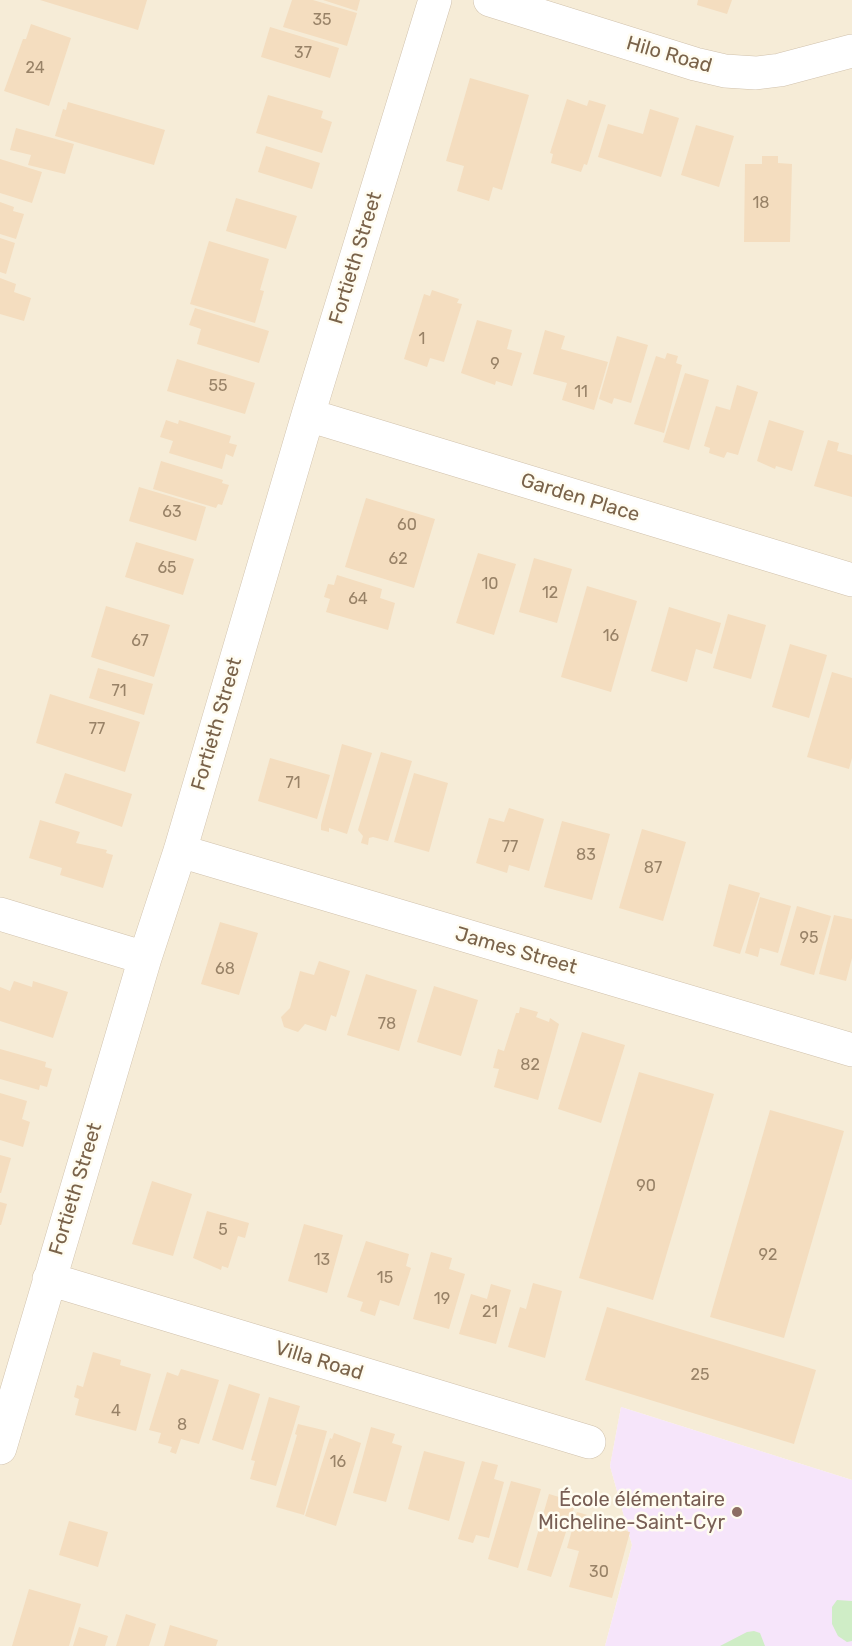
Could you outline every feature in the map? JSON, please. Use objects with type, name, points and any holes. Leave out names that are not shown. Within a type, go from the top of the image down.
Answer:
[{"type":"street","name":"Fortieth Street","points":[[0,1448],[145,958],[180,851],[308,415],[435,0]]},
{"type":"street","name":"Hilo Road","points":[[490,0],[686,62],[724,71],[756,73],[780,70],[852,51]]},
{"type":"street","name":"Garden Place","points":[[308,415],[852,580]]},
{"type":"street","name":"James Street","points":[[180,851],[852,1050]]},
{"type":"street","points":[[0,914],[145,958]]},
{"type":"street","name":"Villa Road","points":[[50,1279],[589,1442]]},
{"type":"shaded area","points":[[0,0],[852,0],[852,1480],[621,1407],[610,1466],[632,1545],[605,1646],[0,1646]]},
{"type":"shaded area","name":"École élémentaire Micheline-Saint-Cyr","points":[[621,1407],[852,1480],[852,1646],[605,1646],[632,1545],[610,1466]]},
{"type":"green space","points":[[837,1600],[852,1601],[852,1641],[847,1642],[838,1636],[832,1624],[832,1607]]},
{"type":"green space","points":[[747,1632],[760,1633],[765,1646],[720,1646]]},
{"type":"building","points":[[40,0],[147,0],[138,30]]},
{"type":"building","points":[[292,0],[313,0],[357,13],[347,46],[283,27]]},
{"type":"building","points":[[323,0],[360,0],[357,11]]},
{"type":"building","points":[[698,0],[732,0],[727,14],[697,5]]},
{"type":"building","points":[[31,24],[71,38],[49,106],[4,91],[23,39],[26,39]]},
{"type":"building","points":[[270,27],[339,48],[330,78],[261,57]]},
{"type":"building","points":[[470,78],[529,95],[502,190],[493,187],[489,201],[457,191],[464,166],[446,161]]},
{"type":"building","points":[[268,95],[323,111],[321,118],[332,122],[322,153],[256,133]]},
{"type":"building","points":[[567,99],[587,106],[589,100],[606,105],[587,165],[584,164],[581,172],[551,163],[553,154],[550,153]]},
{"type":"building","points":[[68,102],[165,130],[154,165],[55,136],[63,109],[66,110]]},
{"type":"building","points":[[650,109],[679,118],[661,177],[598,157],[608,124],[643,134]]},
{"type":"building","points":[[696,125],[734,136],[719,187],[681,175]]},
{"type":"building","points":[[16,128],[74,144],[65,174],[28,165],[31,155],[10,150]]},
{"type":"building","points":[[266,146],[320,163],[312,189],[258,172]]},
{"type":"building","points":[[762,156],[778,156],[778,163],[792,164],[790,242],[744,242],[745,164],[762,164]]},
{"type":"building","points":[[0,159],[42,172],[32,203],[0,193]]},
{"type":"building","points":[[236,198],[297,216],[286,249],[226,231]]},
{"type":"building","points":[[0,202],[14,207],[13,211],[24,214],[16,239],[0,234]]},
{"type":"building","points":[[0,238],[15,243],[6,274],[0,272]]},
{"type":"building","points":[[209,241],[269,259],[260,290],[264,291],[255,323],[190,304]]},
{"type":"building","points":[[0,278],[16,284],[14,292],[31,298],[24,321],[0,314]]},
{"type":"building","points":[[432,290],[459,299],[457,303],[462,304],[444,362],[430,358],[427,367],[404,359],[424,294],[430,296]]},
{"type":"building","points":[[195,308],[269,331],[259,363],[197,344],[201,329],[189,325]]},
{"type":"building","points":[[477,320],[512,330],[507,349],[522,353],[512,386],[496,381],[495,385],[461,373]]},
{"type":"building","points":[[545,330],[565,336],[561,349],[608,362],[594,410],[562,400],[567,383],[533,374]]},
{"type":"building","points":[[617,336],[648,345],[631,403],[614,398],[612,404],[599,399]]},
{"type":"building","points":[[667,353],[678,356],[676,363],[682,365],[664,433],[634,424],[656,356],[665,359]]},
{"type":"building","points":[[177,359],[255,383],[245,414],[167,391]]},
{"type":"building","points":[[685,373],[709,380],[689,450],[663,442]]},
{"type":"building","points":[[737,385],[758,392],[738,455],[727,452],[724,458],[709,453],[710,448],[704,446],[716,406],[730,410]]},
{"type":"building","points":[[166,420],[178,424],[179,420],[231,436],[229,443],[237,445],[233,457],[226,454],[222,469],[169,453],[173,441],[160,437]]},
{"type":"building","points":[[769,420],[804,431],[792,471],[776,466],[775,469],[757,461]]},
{"type":"building","points":[[828,440],[839,443],[837,451],[852,455],[852,497],[814,486]]},
{"type":"building","points":[[161,461],[223,480],[222,483],[229,485],[222,505],[218,504],[216,508],[153,489]]},
{"type":"building","points":[[139,487],[206,507],[196,541],[129,521]]},
{"type":"building","points":[[366,498],[435,519],[414,588],[345,567]]},
{"type":"building","points":[[136,542],[194,559],[183,595],[125,577]]},
{"type":"building","points":[[478,553],[516,564],[494,635],[456,623]]},
{"type":"building","points":[[534,558],[572,569],[557,623],[519,612]]},
{"type":"building","points":[[337,575],[382,589],[380,598],[395,603],[388,630],[326,612],[330,599],[324,597],[328,584],[334,585]]},
{"type":"building","points":[[587,586],[637,601],[611,692],[561,677]]},
{"type":"building","points":[[106,606],[170,625],[154,677],[91,657]]},
{"type":"building","points":[[669,607],[721,623],[712,654],[696,649],[687,682],[651,671]]},
{"type":"building","points":[[728,614],[766,625],[751,679],[713,668]]},
{"type":"building","points":[[790,644],[827,655],[809,718],[772,707]]},
{"type":"building","points":[[98,668],[153,684],[144,715],[89,698]]},
{"type":"building","points":[[832,672],[852,678],[852,758],[849,769],[807,757]]},
{"type":"building","points":[[50,694],[140,722],[125,772],[36,743]]},
{"type":"building","points":[[342,744],[372,753],[347,834],[329,828],[329,832],[321,830]]},
{"type":"building","points":[[381,752],[412,761],[388,841],[373,837],[369,838],[368,845],[361,843],[363,836],[358,830]]},
{"type":"building","points":[[270,758],[330,775],[317,819],[258,801]]},
{"type":"building","points":[[65,773],[132,794],[122,827],[55,803]]},
{"type":"building","points":[[414,773],[448,783],[429,852],[394,842]]},
{"type":"building","points":[[509,808],[544,819],[529,871],[509,865],[507,873],[476,863],[489,818],[504,822]]},
{"type":"building","points":[[40,820],[80,832],[76,843],[107,850],[106,853],[113,855],[103,888],[60,875],[62,868],[29,858]]},
{"type":"building","points":[[562,821],[610,834],[592,900],[544,887]]},
{"type":"building","points":[[642,829],[686,842],[663,921],[619,908]]},
{"type":"building","points":[[729,884],[760,893],[740,954],[713,946]]},
{"type":"building","points":[[760,897],[791,906],[778,953],[760,948],[758,957],[745,953]]},
{"type":"building","points":[[797,906],[831,916],[814,975],[780,965]]},
{"type":"building","points":[[834,915],[852,919],[852,958],[846,981],[819,974]]},
{"type":"building","points":[[220,922],[258,933],[239,995],[201,984]]},
{"type":"building","points":[[319,961],[350,971],[336,1017],[331,1015],[326,1031],[305,1024],[298,1032],[284,1027],[281,1017],[290,1008],[300,971],[314,975]]},
{"type":"building","points":[[366,974],[417,990],[399,1051],[347,1035]]},
{"type":"building","points":[[14,981],[32,987],[33,981],[68,992],[53,1038],[0,1021],[0,987],[10,991]]},
{"type":"building","points":[[434,986],[478,1000],[461,1056],[417,1042]]},
{"type":"building","points":[[520,1007],[538,1012],[536,1017],[549,1022],[550,1018],[559,1024],[538,1100],[494,1087],[499,1069],[493,1068],[498,1049],[504,1051]]},
{"type":"building","points":[[582,1032],[625,1045],[601,1123],[558,1109]]},
{"type":"building","points":[[0,1049],[46,1062],[45,1067],[52,1069],[47,1087],[40,1085],[39,1090],[0,1079]]},
{"type":"building","points":[[639,1072],[714,1094],[653,1300],[579,1278]]},
{"type":"building","points":[[0,1093],[27,1101],[22,1119],[30,1122],[23,1147],[0,1140]]},
{"type":"building","points":[[770,1110],[844,1131],[784,1338],[710,1317]]},
{"type":"building","points":[[0,1155],[11,1158],[1,1193],[0,1193]]},
{"type":"building","points":[[152,1181],[192,1194],[173,1256],[132,1244]]},
{"type":"building","points":[[0,1202],[7,1204],[1,1225],[0,1225]]},
{"type":"building","points":[[207,1211],[249,1223],[245,1238],[238,1236],[228,1268],[222,1266],[221,1270],[193,1258]]},
{"type":"building","points":[[304,1224],[343,1235],[327,1293],[288,1281]]},
{"type":"building","points":[[366,1241],[409,1254],[406,1266],[411,1268],[399,1306],[380,1300],[375,1316],[360,1311],[363,1302],[347,1297]]},
{"type":"building","points":[[431,1252],[452,1258],[449,1269],[465,1274],[449,1329],[413,1319]]},
{"type":"building","points":[[533,1283],[562,1291],[545,1358],[508,1347],[520,1307],[526,1309]]},
{"type":"building","points":[[491,1284],[511,1290],[496,1344],[459,1334],[471,1294],[487,1299]]},
{"type":"building","points":[[607,1307],[816,1370],[794,1444],[585,1380]]},
{"type":"building","points":[[93,1352],[121,1360],[120,1365],[151,1374],[136,1431],[75,1415],[79,1399],[74,1397],[77,1385],[83,1387]]},
{"type":"building","points":[[181,1369],[219,1380],[199,1444],[181,1439],[176,1454],[170,1452],[172,1447],[158,1443],[161,1433],[149,1430],[167,1372],[178,1376]]},
{"type":"building","points":[[229,1384],[260,1394],[243,1450],[212,1440]]},
{"type":"building","points":[[269,1397],[300,1406],[276,1486],[250,1479],[255,1461],[251,1460]]},
{"type":"building","points":[[298,1424],[327,1431],[304,1515],[276,1507],[297,1435],[295,1434]]},
{"type":"building","points":[[371,1427],[395,1434],[392,1443],[402,1446],[386,1502],[353,1493]]},
{"type":"building","points":[[334,1433],[361,1443],[336,1526],[305,1516],[330,1438],[332,1439]]},
{"type":"building","points":[[424,1451],[465,1462],[449,1521],[408,1509]]},
{"type":"building","points":[[482,1461],[498,1465],[494,1479],[504,1482],[489,1538],[476,1535],[473,1543],[458,1539]]},
{"type":"building","points":[[511,1481],[541,1489],[518,1568],[488,1559]]},
{"type":"building","points":[[549,1494],[576,1502],[551,1577],[527,1570]]},
{"type":"building","points":[[577,1512],[612,1522],[611,1527],[630,1532],[612,1598],[569,1587],[579,1551],[567,1548]]},
{"type":"building","points":[[69,1521],[108,1532],[98,1567],[59,1555]]},
{"type":"building","points":[[29,1589],[81,1604],[69,1646],[12,1646]]},
{"type":"building","points":[[126,1614],[156,1624],[149,1646],[116,1646]]},
{"type":"building","points":[[170,1625],[218,1640],[216,1646],[164,1646]]},
{"type":"building","points":[[79,1627],[108,1636],[105,1646],[73,1646]]},
{"type":"place","name":"École élémentaire Micheline-Saint-Cyr","points":[[737,1512]]}]
